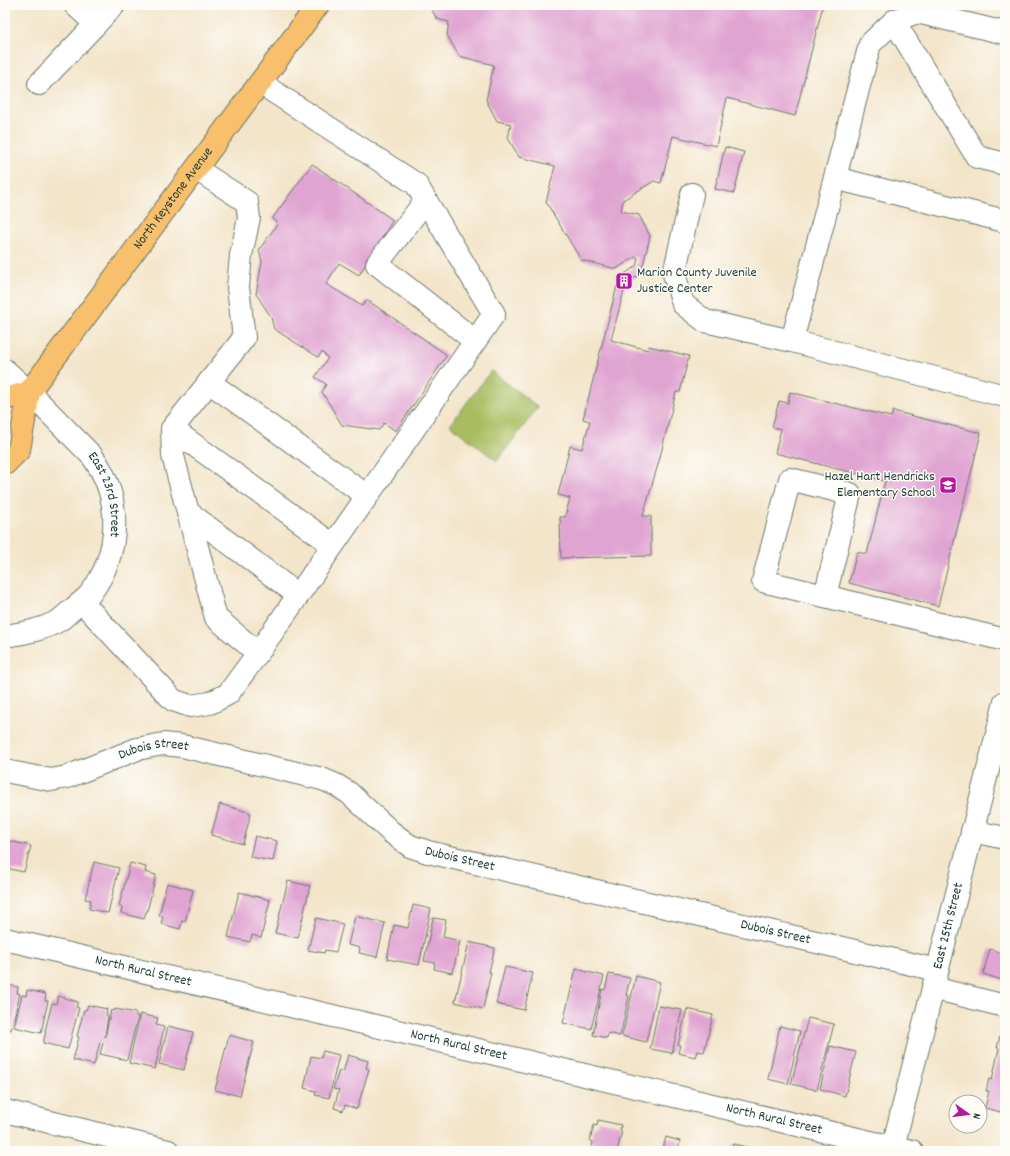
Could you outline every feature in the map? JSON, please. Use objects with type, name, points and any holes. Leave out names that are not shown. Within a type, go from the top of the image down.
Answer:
[{"type":"main road","name":"North Keystone Avenue","points":[[5,464],[19,450],[30,392],[318,5]]},
{"type":"main road","points":[[5,399],[30,392]]},
{"type":"street","points":[[75,5],[96,24]]},
{"type":"street","points":[[39,84],[114,5]]},
{"type":"street","points":[[792,341],[870,44],[894,21],[917,12],[1005,33]]},
{"type":"street","points":[[894,21],[977,157],[1005,164]]},
{"type":"street","points":[[82,602],[173,700],[190,706],[210,703],[228,694],[494,314],[416,184],[260,83]]},
{"type":"street","points":[[196,169],[247,202],[249,218],[241,255],[238,287],[244,338],[172,429],[173,456],[216,618],[258,653]]},
{"type":"street","points":[[835,178],[1005,221]]},
{"type":"street","points":[[692,194],[674,274],[684,304],[706,321],[792,341],[1005,396]]},
{"type":"street","points":[[426,200],[377,264],[475,341]]},
{"type":"street","name":"East 23rd Street","points":[[5,370],[30,392],[95,460],[107,482],[115,511],[113,540],[108,560],[100,578],[82,602],[68,614],[32,632],[5,636]]},
{"type":"street","points":[[209,382],[367,496]]},
{"type":"street","points":[[172,429],[333,545]]},
{"type":"street","points":[[825,596],[850,494],[790,479],[763,581],[1005,640]]},
{"type":"street","points":[[188,512],[298,595]]},
{"type":"street","name":"East 25th Street","points":[[899,1150],[935,979],[1005,702]]},
{"type":"street","name":"Dubois Street","points":[[5,771],[51,780],[67,777],[137,750],[163,744],[182,746],[322,779],[336,785],[349,793],[391,832],[410,846],[428,852],[935,979],[1005,1006]]},
{"type":"street","points":[[972,831],[1005,838]]},
{"type":"street","name":"North Rural Street","points":[[5,939],[899,1150]]},
{"type":"street","points":[[5,1111],[168,1151]]},
{"type":"green space","points":[[491,371],[538,407],[497,461],[450,425]]},
{"type":"building","name":"Marion County Juvenile Justice Center","points":[[429,5],[823,5],[795,116],[727,98],[716,146],[673,136],[661,183],[654,181],[623,200],[621,211],[639,215],[650,236],[641,274],[626,283],[611,340],[648,350],[649,346],[689,356],[680,392],[676,392],[659,461],[643,516],[651,516],[651,556],[561,558],[560,517],[565,517],[570,498],[558,495],[570,446],[582,449],[590,421],[583,419],[619,278],[636,266],[638,258],[635,257],[616,269],[581,260],[546,202],[555,166],[519,157],[508,138],[511,124],[497,121],[486,100],[494,65],[459,56],[447,35],[449,22],[437,19]]},
{"type":"building","points":[[725,147],[744,152],[734,193],[715,189]]},
{"type":"building","points":[[312,164],[393,220],[359,275],[339,263],[326,284],[362,306],[367,300],[447,355],[396,431],[384,423],[379,430],[342,425],[322,392],[326,384],[315,377],[328,358],[322,352],[318,357],[274,329],[271,317],[256,294],[262,262],[259,250],[278,223],[272,219]]},
{"type":"building","name":"Hazel Hart Hendricks Elementary School","points":[[790,392],[891,417],[893,411],[981,433],[938,606],[849,583],[857,552],[867,554],[885,481],[775,453],[781,429],[772,427],[779,401],[788,403]]},
{"type":"building","points":[[220,804],[251,813],[243,844],[211,835]]},
{"type":"building","points":[[255,836],[277,841],[273,861],[250,857]]},
{"type":"building","points":[[5,840],[31,846],[24,872],[5,868]]},
{"type":"building","points":[[94,862],[119,868],[108,913],[89,909],[91,900],[85,899]]},
{"type":"building","points":[[130,863],[146,867],[145,872],[156,875],[144,919],[121,913],[122,907],[119,906]]},
{"type":"building","points":[[1004,875],[1005,887],[1001,887]]},
{"type":"building","points":[[288,881],[310,886],[298,938],[275,933]]},
{"type":"building","points":[[167,883],[193,890],[185,922],[182,921],[180,929],[161,924],[163,916],[159,916]]},
{"type":"building","points":[[239,892],[270,900],[261,938],[252,935],[250,942],[228,937]]},
{"type":"building","points":[[413,905],[431,909],[419,965],[387,959],[394,925],[408,928]]},
{"type":"building","points":[[355,916],[385,923],[377,957],[359,953],[360,948],[348,945]]},
{"type":"building","points":[[316,918],[343,924],[336,952],[325,950],[324,953],[308,950]]},
{"type":"building","points":[[433,918],[446,920],[443,937],[460,941],[452,973],[434,969],[435,963],[424,961]]},
{"type":"building","points":[[469,942],[495,948],[489,972],[491,972],[483,1009],[455,1002]]},
{"type":"building","points":[[990,949],[1005,954],[1005,981],[983,974]]},
{"type":"building","points":[[505,967],[533,973],[524,1010],[496,1004]]},
{"type":"building","points":[[576,969],[604,976],[591,1029],[563,1023]]},
{"type":"building","points":[[609,974],[630,978],[626,995],[629,996],[620,1036],[608,1033],[607,1038],[593,1035],[602,989],[605,990]]},
{"type":"building","points":[[636,976],[660,982],[646,1042],[622,1036]]},
{"type":"building","points":[[5,984],[18,987],[17,993],[20,994],[11,1030],[5,1029]]},
{"type":"building","points":[[27,990],[46,994],[45,1001],[48,1001],[41,1033],[14,1027],[22,995],[26,996]]},
{"type":"building","points":[[58,996],[78,1002],[76,1007],[79,1008],[68,1049],[43,1043],[52,1003],[56,1004]]},
{"type":"building","points":[[88,1005],[107,1009],[106,1015],[108,1016],[105,1037],[111,1010],[115,1011],[115,1009],[136,1013],[136,1016],[138,1016],[127,1060],[100,1054],[103,1043],[100,1042],[94,1065],[73,1060],[79,1037],[77,1036],[84,1010],[86,1010]]},
{"type":"building","points":[[659,1006],[682,1010],[672,1053],[650,1049]]},
{"type":"building","points":[[687,1009],[713,1015],[704,1052],[697,1051],[695,1057],[678,1053],[680,1045],[678,1045]]},
{"type":"building","points":[[140,1014],[158,1018],[156,1025],[164,1027],[155,1069],[129,1063]]},
{"type":"building","points":[[808,1018],[834,1024],[817,1090],[791,1084]]},
{"type":"building","points":[[168,1026],[193,1032],[184,1070],[159,1064]]},
{"type":"building","points":[[780,1026],[800,1031],[788,1084],[768,1079]]},
{"type":"building","points":[[1005,1029],[1005,1113],[988,1109],[989,1091],[986,1091],[989,1079],[992,1080],[1000,1036],[1003,1037]]},
{"type":"building","points":[[229,1035],[254,1042],[240,1096],[215,1090]]},
{"type":"building","points":[[830,1046],[856,1052],[845,1096],[820,1089]]},
{"type":"building","points":[[323,1051],[339,1055],[329,1098],[315,1095],[316,1091],[304,1088],[311,1056],[321,1058]]},
{"type":"building","points":[[348,1055],[368,1061],[366,1068],[369,1069],[357,1109],[345,1105],[343,1111],[334,1108],[339,1090],[333,1089],[339,1071],[343,1072]]},
{"type":"building","points":[[598,1120],[621,1125],[620,1131],[622,1131],[617,1151],[591,1151],[593,1142],[590,1141],[594,1125],[597,1126]]},
{"type":"building","points":[[666,1137],[680,1141],[678,1151],[658,1151],[659,1148],[663,1149]]},
{"type":"building","points":[[733,1144],[759,1150],[759,1151],[731,1151]]},
{"type":"place","name":"Marion County Juvenile Justice Center","points":[[624,281]]},
{"type":"place","name":"Hazel Hart Hendricks Elementary School","points":[[948,485]]}]
